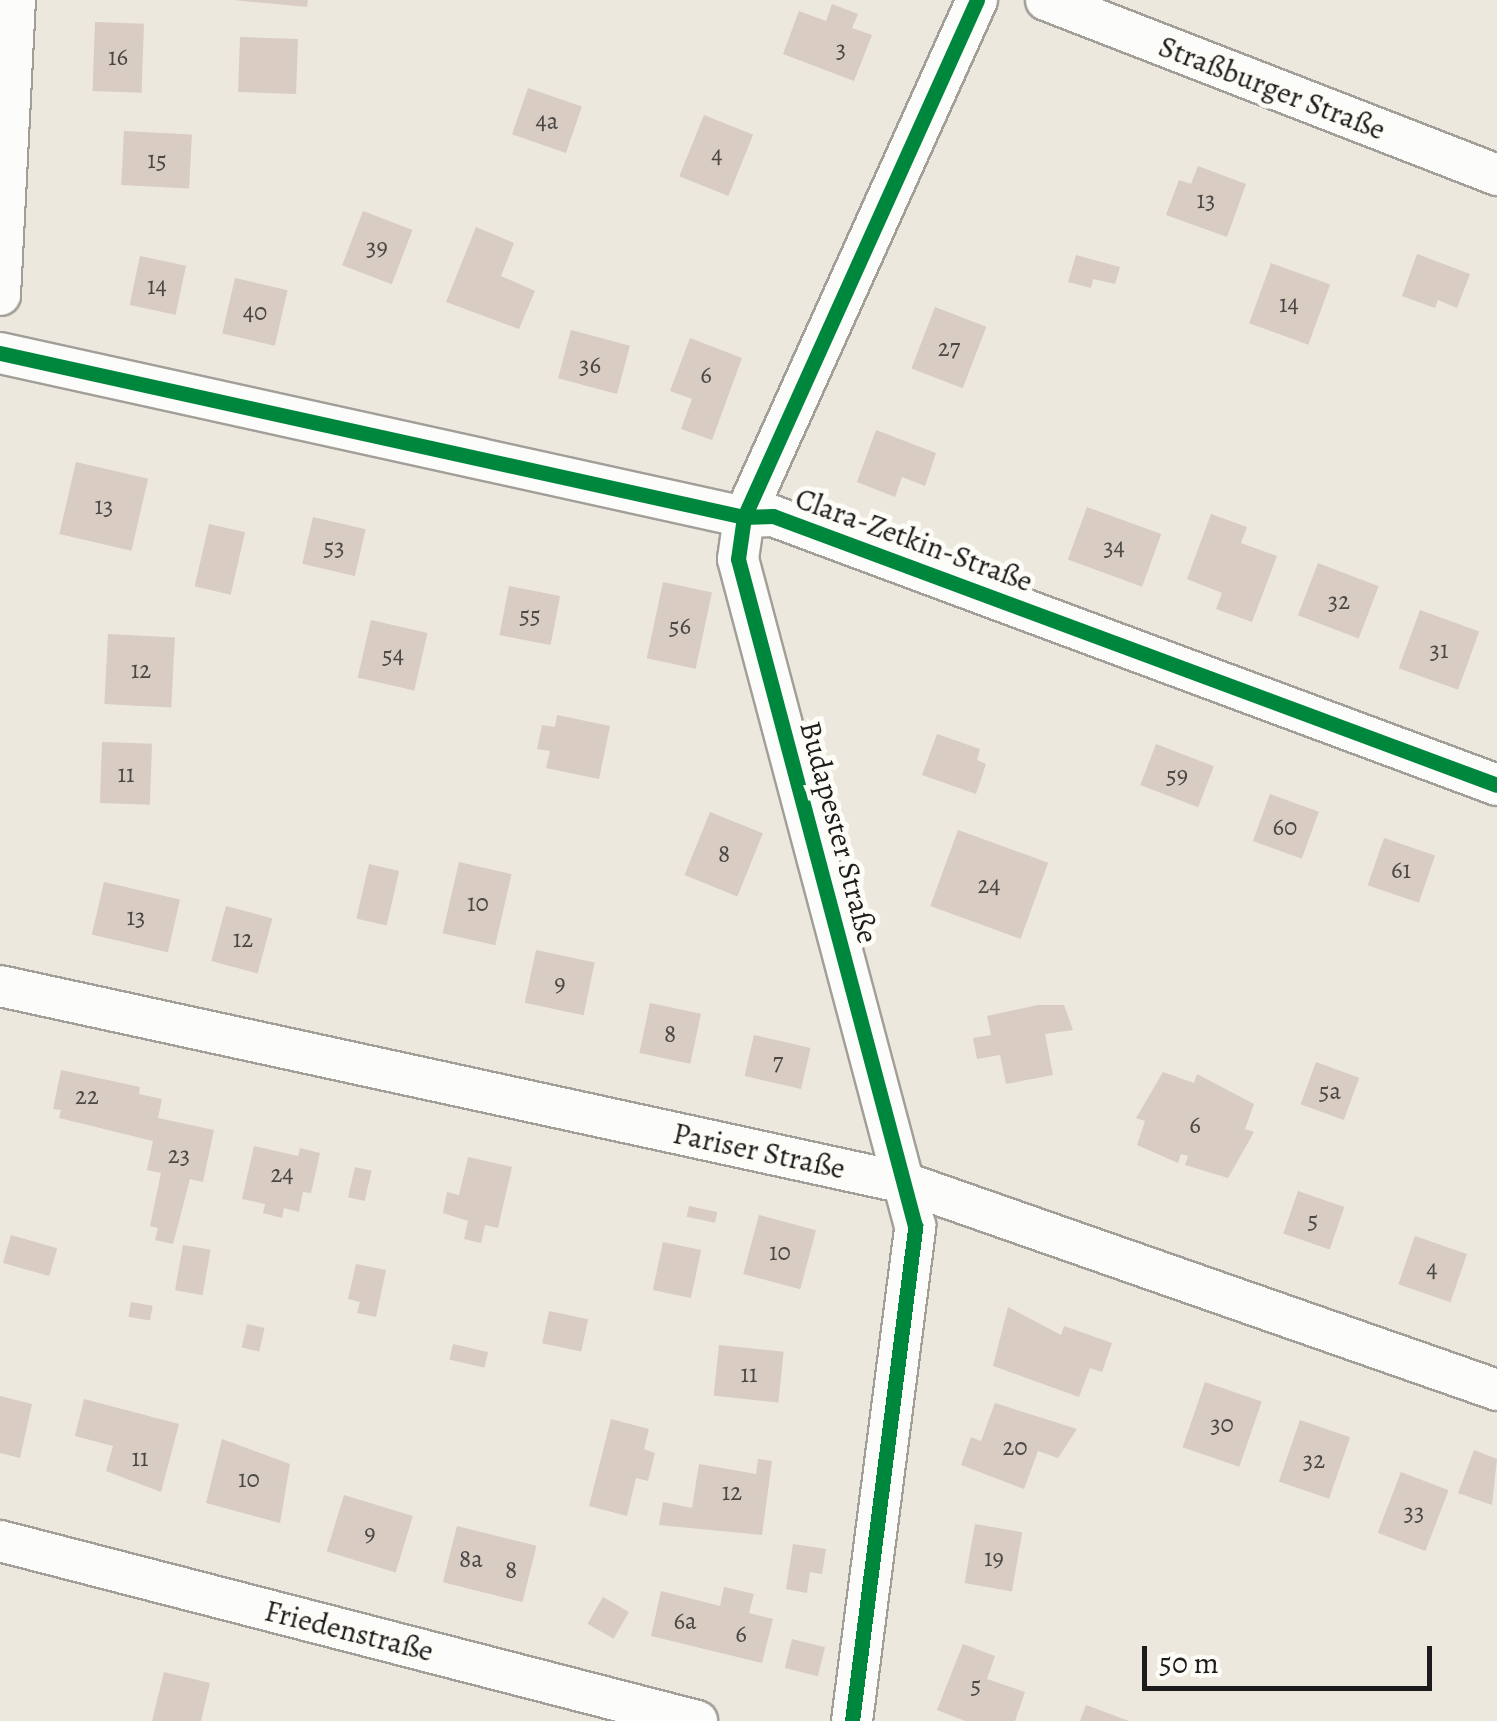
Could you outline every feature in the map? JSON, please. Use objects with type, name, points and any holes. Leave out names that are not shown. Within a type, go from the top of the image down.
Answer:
[{"type":"street","points":[[0,296],[15,0]]},
{"type":"street","name":"Budapester Straße","points":[[852,1721],[914,1226],[738,559],[744,517],[977,0]]},
{"type":"street","name":"Straßburger Straße","points":[[1046,0],[1497,175]]},
{"type":"street","name":"Clara-Zetkin-Straße","points":[[0,353],[744,517],[773,516],[1497,784]]},
{"type":"street","name":"Pariser Straße","points":[[0,986],[904,1183],[1497,1390]]},
{"type":"street","name":"Friedenstraße","points":[[0,1541],[697,1721]]},
{"type":"building","points":[[233,0],[308,0],[307,7]]},
{"type":"building","points":[[832,4],[858,14],[852,28],[872,35],[854,81],[783,54],[799,11],[826,21]]},
{"type":"building","points":[[95,22],[144,24],[142,93],[93,91]]},
{"type":"building","points":[[240,37],[298,39],[296,94],[238,92]]},
{"type":"building","points":[[528,88],[582,107],[566,153],[512,134]]},
{"type":"building","points":[[704,115],[753,135],[728,196],[679,176]]},
{"type":"building","points":[[124,131],[192,135],[189,188],[121,185]]},
{"type":"building","points":[[1198,166],[1246,184],[1227,237],[1166,215],[1179,180],[1191,184]]},
{"type":"building","points":[[363,211],[412,230],[392,284],[342,265]]},
{"type":"building","points":[[476,227],[514,243],[501,276],[535,291],[519,329],[446,302]]},
{"type":"building","points":[[1417,254],[1470,274],[1457,308],[1438,300],[1435,308],[1402,296]]},
{"type":"building","points":[[1076,255],[1120,267],[1115,284],[1093,279],[1091,288],[1068,282]]},
{"type":"building","points":[[140,256],[186,266],[176,315],[130,305]]},
{"type":"building","points":[[1271,263],[1330,285],[1308,345],[1249,323]]},
{"type":"building","points":[[235,278],[288,290],[275,346],[222,334]]},
{"type":"building","points":[[935,307],[986,327],[963,388],[911,369]]},
{"type":"building","points":[[571,330],[630,346],[617,394],[558,378]]},
{"type":"building","points":[[690,338],[742,358],[712,440],[681,429],[692,399],[670,391]]},
{"type":"building","points":[[876,430],[936,453],[925,486],[902,477],[895,497],[857,482]]},
{"type":"building","points":[[76,462],[148,479],[131,551],[59,534]]},
{"type":"building","points":[[1087,507],[1161,534],[1142,587],[1068,560]]},
{"type":"building","points":[[1211,514],[1247,527],[1241,543],[1277,556],[1252,622],[1216,609],[1222,593],[1187,579]]},
{"type":"building","points":[[313,517],[366,529],[355,576],[302,564]]},
{"type":"building","points":[[209,524],[245,532],[231,595],[195,586]]},
{"type":"building","points":[[1318,563],[1379,586],[1359,639],[1298,615]]},
{"type":"building","points":[[663,582],[712,592],[696,669],[647,658]]},
{"type":"building","points":[[509,586],[560,596],[551,645],[499,635]]},
{"type":"building","points":[[1420,610],[1479,632],[1458,690],[1399,668]]},
{"type":"building","points":[[371,620],[428,633],[414,691],[358,677]]},
{"type":"building","points":[[108,634],[175,638],[171,707],[104,704]]},
{"type":"building","points":[[557,715],[610,726],[599,779],[546,768],[550,751],[537,749],[542,725],[555,727]]},
{"type":"building","points":[[937,734],[980,749],[977,760],[986,764],[976,794],[922,775]]},
{"type":"building","points":[[102,742],[152,744],[150,805],[100,803]]},
{"type":"building","points":[[1156,744],[1214,766],[1198,807],[1140,785]]},
{"type":"building","points":[[1270,794],[1319,812],[1302,859],[1253,841]]},
{"type":"building","points":[[710,812],[763,833],[737,896],[685,875]]},
{"type":"building","points":[[958,830],[1048,863],[1021,939],[930,906]]},
{"type":"building","points":[[1384,838],[1435,856],[1419,903],[1368,885]]},
{"type":"building","points":[[459,862],[512,874],[495,945],[443,933]]},
{"type":"building","points":[[369,864],[399,871],[387,926],[356,919]]},
{"type":"building","points":[[104,882],[180,900],[168,952],[92,935]]},
{"type":"building","points":[[226,906],[272,918],[258,973],[211,961]]},
{"type":"building","points":[[536,950],[595,962],[583,1015],[525,1003]]},
{"type":"building","points":[[650,1003],[701,1014],[690,1064],[639,1053]]},
{"type":"building","points":[[1038,1005],[1064,1005],[1073,1030],[1045,1034],[1053,1075],[1006,1084],[1000,1055],[977,1059],[973,1038],[991,1035],[987,1016]]},
{"type":"building","points":[[754,1035],[811,1048],[801,1089],[745,1076]]},
{"type":"building","points":[[1316,1062],[1359,1078],[1344,1120],[1301,1104]]},
{"type":"building","points":[[61,1070],[140,1087],[139,1094],[162,1099],[158,1118],[214,1130],[203,1182],[190,1179],[173,1244],[155,1240],[158,1228],[150,1226],[161,1173],[147,1170],[153,1141],[59,1118],[61,1110],[53,1109]]},
{"type":"building","points":[[1163,1072],[1194,1083],[1197,1074],[1254,1104],[1245,1129],[1254,1132],[1228,1178],[1185,1165],[1188,1156],[1181,1154],[1178,1163],[1137,1145],[1145,1121],[1136,1118]]},
{"type":"building","points":[[254,1146],[298,1156],[300,1148],[320,1153],[311,1193],[303,1192],[299,1212],[284,1208],[282,1218],[263,1213],[265,1204],[242,1199]]},
{"type":"building","points":[[468,1157],[512,1167],[498,1228],[485,1225],[481,1243],[464,1239],[468,1221],[443,1213],[447,1192],[459,1195]]},
{"type":"building","points":[[355,1167],[372,1171],[365,1201],[348,1197]]},
{"type":"building","points":[[1298,1191],[1344,1207],[1330,1250],[1283,1234]]},
{"type":"building","points":[[689,1206],[717,1212],[715,1223],[687,1217]]},
{"type":"building","points":[[759,1215],[816,1230],[800,1289],[743,1274]]},
{"type":"building","points":[[11,1235],[57,1248],[49,1276],[3,1263]]},
{"type":"building","points":[[1415,1236],[1467,1254],[1450,1302],[1398,1284]]},
{"type":"building","points":[[663,1242],[701,1250],[691,1298],[653,1290]]},
{"type":"building","points":[[183,1245],[211,1250],[203,1295],[175,1290]]},
{"type":"building","points":[[356,1264],[386,1270],[376,1317],[357,1313],[360,1302],[348,1299]]},
{"type":"building","points":[[131,1302],[153,1306],[150,1321],[128,1317]]},
{"type":"building","points":[[1008,1307],[1061,1335],[1064,1326],[1112,1343],[1102,1372],[1090,1368],[1079,1397],[993,1366]]},
{"type":"building","points":[[549,1311],[588,1319],[581,1352],[542,1343]]},
{"type":"building","points":[[247,1324],[265,1328],[259,1351],[242,1347]]},
{"type":"building","points":[[453,1344],[488,1352],[484,1368],[449,1360]]},
{"type":"building","points":[[719,1345],[784,1352],[778,1403],[714,1396]]},
{"type":"building","points":[[1205,1382],[1262,1402],[1239,1467],[1183,1447]]},
{"type":"building","points":[[0,1396],[32,1404],[20,1458],[0,1453]]},
{"type":"building","points":[[84,1399],[179,1424],[161,1492],[106,1471],[113,1446],[75,1436]]},
{"type":"building","points":[[995,1403],[1077,1429],[1058,1458],[1038,1451],[1024,1489],[961,1465],[971,1437],[981,1441]]},
{"type":"building","points":[[611,1419],[649,1429],[644,1449],[655,1453],[648,1481],[636,1478],[627,1516],[589,1506]]},
{"type":"building","points":[[1300,1420],[1350,1437],[1329,1499],[1279,1481]]},
{"type":"building","points":[[222,1439],[290,1464],[280,1523],[206,1503]]},
{"type":"building","points":[[1474,1450],[1497,1459],[1492,1505],[1458,1493]]},
{"type":"building","points":[[758,1459],[772,1461],[762,1535],[659,1525],[663,1502],[692,1508],[699,1464],[756,1474]]},
{"type":"building","points":[[1401,1472],[1449,1490],[1425,1551],[1378,1533]]},
{"type":"building","points":[[344,1495],[413,1516],[396,1572],[327,1551]]},
{"type":"building","points":[[975,1524],[1022,1532],[1012,1591],[965,1583]]},
{"type":"building","points":[[457,1526],[537,1546],[523,1602],[443,1582]]},
{"type":"building","points":[[793,1544],[826,1549],[822,1574],[810,1572],[807,1593],[786,1589]]},
{"type":"building","points":[[724,1587],[754,1594],[749,1613],[773,1619],[762,1663],[651,1636],[661,1591],[720,1606]]},
{"type":"building","points":[[603,1597],[629,1612],[613,1639],[588,1624]]},
{"type":"building","points":[[792,1639],[825,1647],[818,1676],[785,1668]]},
{"type":"building","points":[[963,1644],[995,1656],[987,1679],[1025,1692],[1015,1721],[965,1721],[937,1710]]},
{"type":"building","points":[[164,1672],[210,1683],[201,1721],[152,1721]]},
{"type":"building","points":[[1086,1705],[1129,1721],[1080,1721]]},
{"type":"cycle path","points":[[852,1721],[915,1226],[738,559],[744,517],[977,0]]},
{"type":"cycle path","points":[[0,353],[744,517],[773,516],[1497,785]]}]
